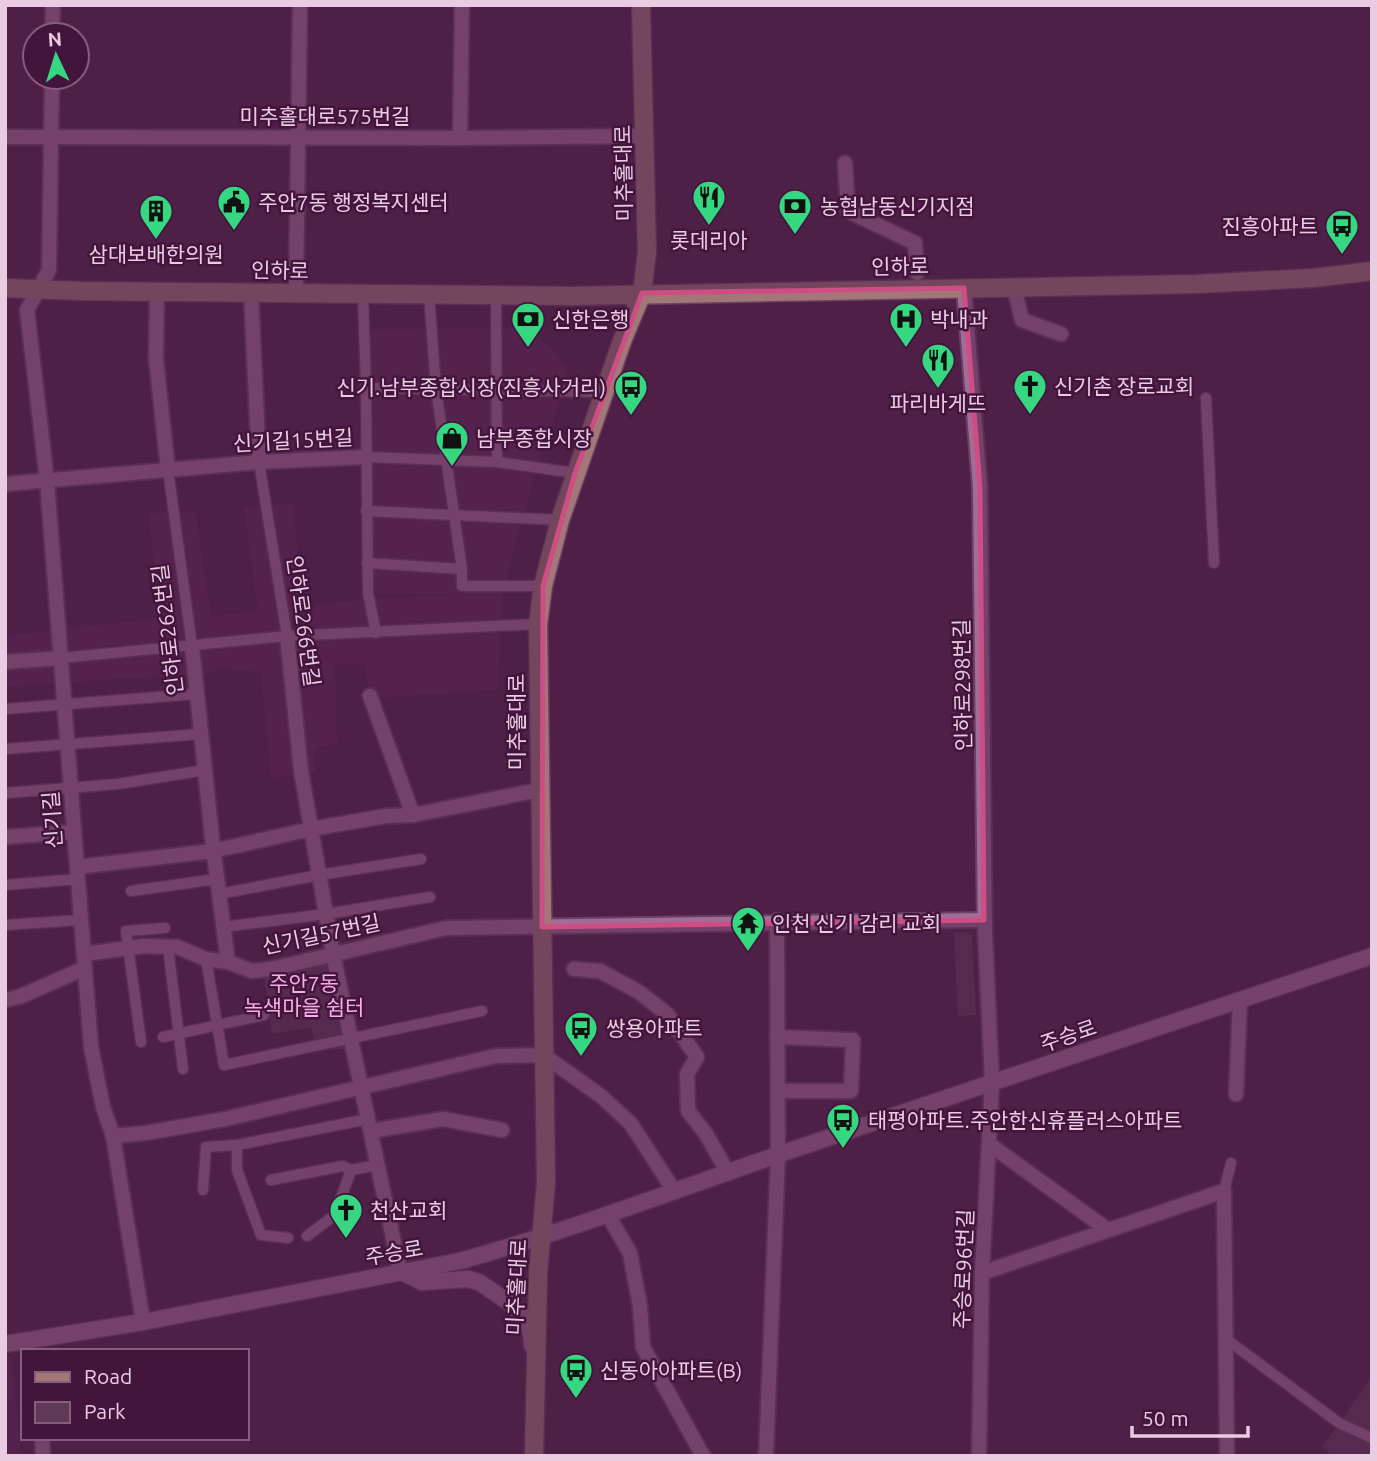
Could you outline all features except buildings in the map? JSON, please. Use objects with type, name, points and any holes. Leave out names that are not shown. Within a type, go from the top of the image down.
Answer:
[{"type":"main road","name":"미추홀대로","points":[[534,1456],[534,1368],[546,1182],[538,624],[543,586],[560,520],[604,392],[642,293],[647,251],[641,5]]},
{"type":"main road","name":"인하로","points":[[5,288],[572,296],[1196,284],[1314,278],[1372,271]]},
{"type":"street","points":[[296,293],[300,5]]},
{"type":"street","points":[[460,138],[462,5]]},
{"type":"street","points":[[38,289],[49,270],[52,91]]},
{"type":"street","name":"미추홀대로575번길","points":[[5,136],[645,136]]},
{"type":"street","points":[[845,163],[848,211],[915,243],[917,273]]},
{"type":"street","points":[[1014,287],[1022,320],[1061,334]]},
{"type":"street","name":"인하로298번길","points":[[964,288],[980,487],[984,920],[992,1083]]},
{"type":"street","name":"신기길","points":[[38,289],[27,310],[47,481],[91,1047],[103,1107],[113,1136],[143,1322]]},
{"type":"street","name":"인하로262번길","points":[[157,292],[156,359],[228,962]]},
{"type":"street","name":"인하로266번길","points":[[251,293],[259,462],[287,636],[301,771],[333,954],[400,1271]]},
{"type":"street","points":[[363,294],[368,593],[376,633]]},
{"type":"street","points":[[429,294],[436,389],[462,569],[462,586],[543,586]]},
{"type":"street","points":[[496,295],[497,462]]},
{"type":"street","points":[[366,388],[604,392]]},
{"type":"street","points":[[1206,398],[1214,563]]},
{"type":"street","name":"신기길15번길","points":[[5,484],[259,462],[367,457],[497,462],[575,473]]},
{"type":"street","points":[[366,511],[560,520]]},
{"type":"street","points":[[367,563],[462,569]]},
{"type":"street","points":[[5,662],[287,636],[538,624]]},
{"type":"street","points":[[5,709],[196,694]]},
{"type":"street","points":[[370,696],[413,815]]},
{"type":"street","points":[[5,749],[201,734]]},
{"type":"street","points":[[5,793],[118,784],[205,770]]},
{"type":"street","points":[[5,885],[213,851],[311,829],[386,816],[413,815],[539,790]]},
{"type":"street","points":[[5,837],[74,832]]},
{"type":"street","points":[[131,891],[218,886],[319,875],[421,859]]},
{"type":"street","points":[[223,927],[429,897]]},
{"type":"street","points":[[5,925],[81,920]]},
{"type":"street","name":"신기길57번길","points":[[5,1000],[19,997],[84,961],[128,948],[177,947],[206,959],[228,962],[252,971],[446,928],[984,920]]},
{"type":"street","points":[[766,1456],[778,1155],[777,922]]},
{"type":"street","points":[[141,1042],[127,931],[165,928]]},
{"type":"street","points":[[168,947],[183,1069]]},
{"type":"street","name":"주승로","points":[[5,1344],[35,1345],[460,1261],[541,1238],[778,1155],[1372,956]]},
{"type":"street","points":[[206,959],[224,1065],[482,1011]]},
{"type":"street","points":[[574,969],[600,971],[639,992],[667,1013],[697,1057],[687,1074],[688,1111],[706,1134],[729,1173]]},
{"type":"street","points":[[1236,1094],[1240,1000]]},
{"type":"street","points":[[163,1037],[264,1016]]},
{"type":"street","points":[[777,1037],[853,1040],[851,1091],[778,1091]]},
{"type":"street","points":[[113,1136],[225,1119],[496,1056],[543,1055],[601,1096],[631,1124],[675,1192]]},
{"type":"street","name":"주승로96번길","points":[[979,1456],[982,1273],[992,1083]]},
{"type":"street","points":[[203,1190],[206,1147],[237,1145],[369,1125],[443,1119],[502,1130]]},
{"type":"street","points":[[989,1144],[1108,1230]]},
{"type":"street","points":[[237,1145],[237,1170],[261,1235],[288,1238]]},
{"type":"street","points":[[1227,1456],[1224,1191],[1231,1163]]},
{"type":"street","points":[[271,1180],[343,1166],[351,1170],[378,1165]]},
{"type":"street","points":[[307,1236],[334,1215],[351,1170]]},
{"type":"street","points":[[982,1273],[1224,1191]]},
{"type":"street","points":[[608,1215],[630,1253],[640,1306],[643,1347],[703,1456]]},
{"type":"street","points":[[400,1271],[422,1282],[468,1279],[479,1282],[511,1304],[524,1317],[531,1333],[534,1368]]},
{"type":"street","points":[[1226,1339],[1339,1423],[1372,1438]]},
{"type":"highlighted area","points":[[964,288],[980,487],[984,920],[542,927],[543,586],[575,473],[642,293]]},
{"type":"shaded area","points":[[529,328],[555,352],[567,371],[502,594],[498,690],[371,698],[364,663],[335,665],[337,744],[314,749],[315,772],[271,778],[261,672],[220,668],[201,678],[190,680],[182,675],[5,686],[5,636],[159,618],[149,513],[195,511],[211,616],[258,611],[244,508],[293,503],[303,607],[375,598],[469,595],[368,593],[369,329]]},
{"type":"shaded area","points":[[5,1356],[11,1356],[21,1456],[5,1456]]},
{"type":"green space","points":[[954,932],[968,932],[972,935],[976,1015],[958,1016]]},
{"type":"green space","name":"주안7동 녹색마을 쉼터","points":[[333,954],[348,1049],[316,1050],[311,1027],[272,1034],[263,970]]},
{"type":"green space","points":[[1372,1377],[1372,1456],[1333,1456],[1322,1447]]},
{"type":"place","name":"롯데리아","points":[[709,227]]},
{"type":"place","name":"주안7동 행정복지센터","points":[[234,232]]},
{"type":"place","name":"농협남동신기지점","points":[[795,236]]},
{"type":"place","name":"삼대보배한의원","points":[[156,241]]},
{"type":"place","name":"진흥아파트","points":[[1342,256]]},
{"type":"place","name":"신한은행","points":[[528,349]]},
{"type":"place","name":"박내과","points":[[906,349]]},
{"type":"place","name":"파리바게뜨","points":[[938,390]]},
{"type":"place","name":"신기촌 장로교회","points":[[1030,416]]},
{"type":"place","name":"신기.남부종합시장(진흥사거리)","points":[[631,417]]},
{"type":"place","name":"남부종합시장","points":[[452,468]]},
{"type":"place","name":"인천 신기 감리 교회","points":[[748,953]]},
{"type":"place","name":"쌍용아파트","points":[[581,1058]]},
{"type":"place","name":"태평아파트.주안한신휴플러스아파트","points":[[843,1150]]},
{"type":"place","name":"천산교회","points":[[346,1240]]},
{"type":"place","name":"신동아아파트(B)","points":[[576,1400]]}]
